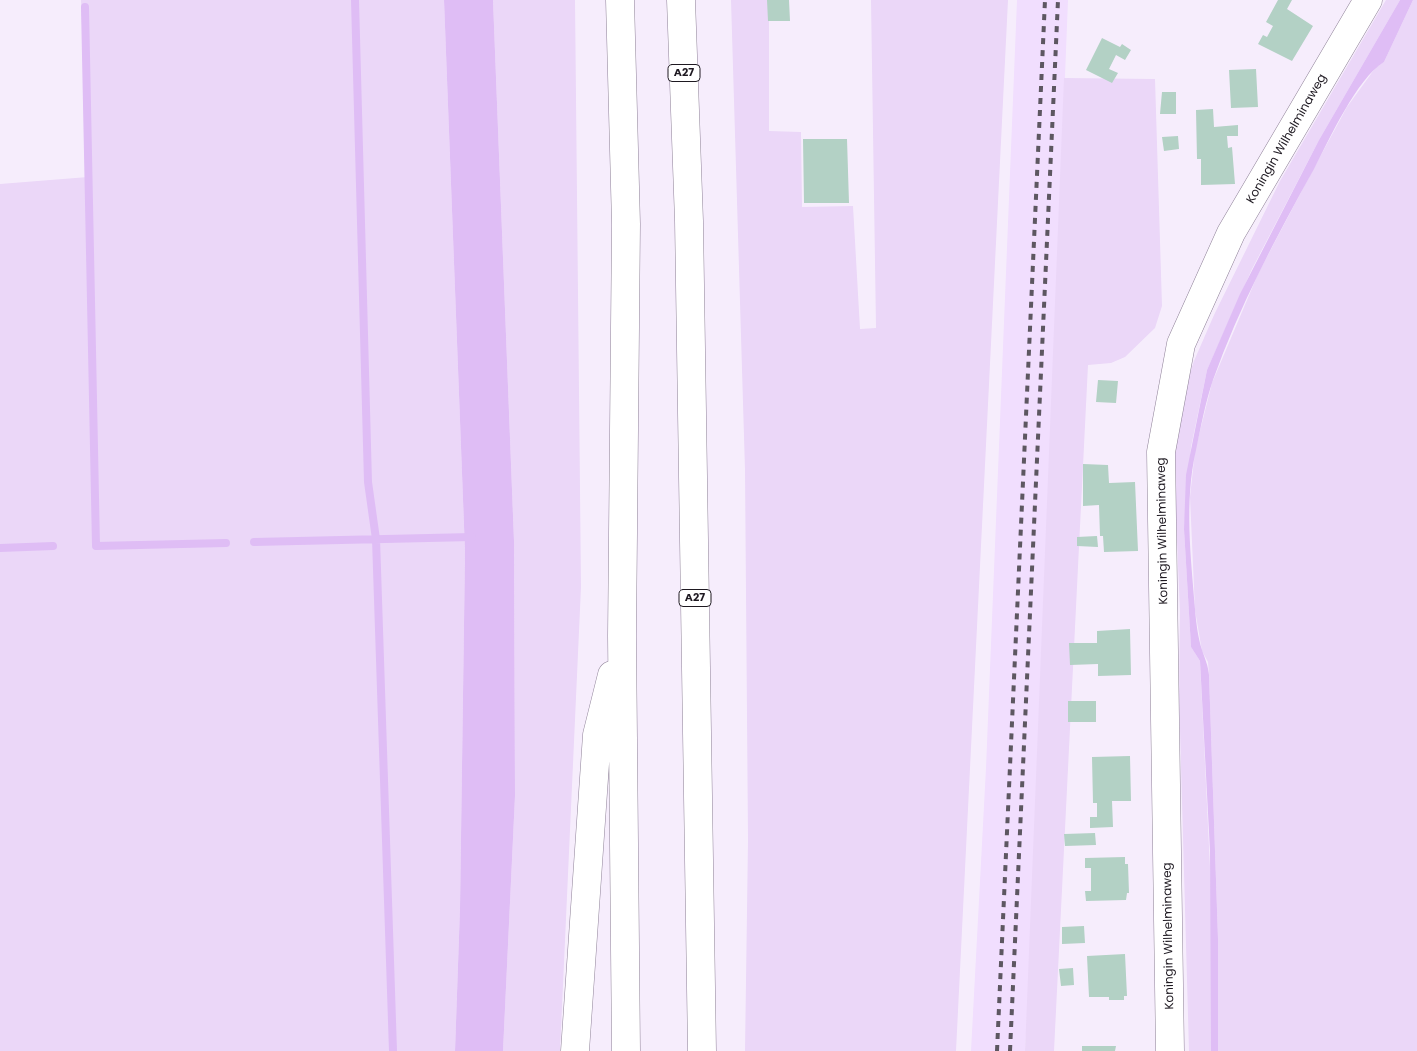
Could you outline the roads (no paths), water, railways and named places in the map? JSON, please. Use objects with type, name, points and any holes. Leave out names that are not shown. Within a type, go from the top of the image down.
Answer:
[{"type":"main road","points":[[620,0],[626,224],[622,636],[626,1051]]},
{"type":"main road","name":"A27","points":[[681,0],[689,211],[702,1051]]},
{"type":"main road","name":"Koningin Wilhelminaweg","points":[[1170,1051],[1161,452],[1181,344],[1232,233],[1368,0]]},
{"type":"main road","points":[[575,1051],[597,735],[622,636]]},
{"type":"waterway","points":[[355,0],[368,482],[376,539],[393,1051]]},
{"type":"waterway","points":[[85,7],[96,546],[226,543]]},
{"type":"waterway","points":[[254,542],[472,537]]},
{"type":"waterway","points":[[0,548],[53,546]]},
{"type":"railway","points":[[997,1051],[1045,0]]},
{"type":"railway","points":[[1010,1051],[1058,0]]}]
